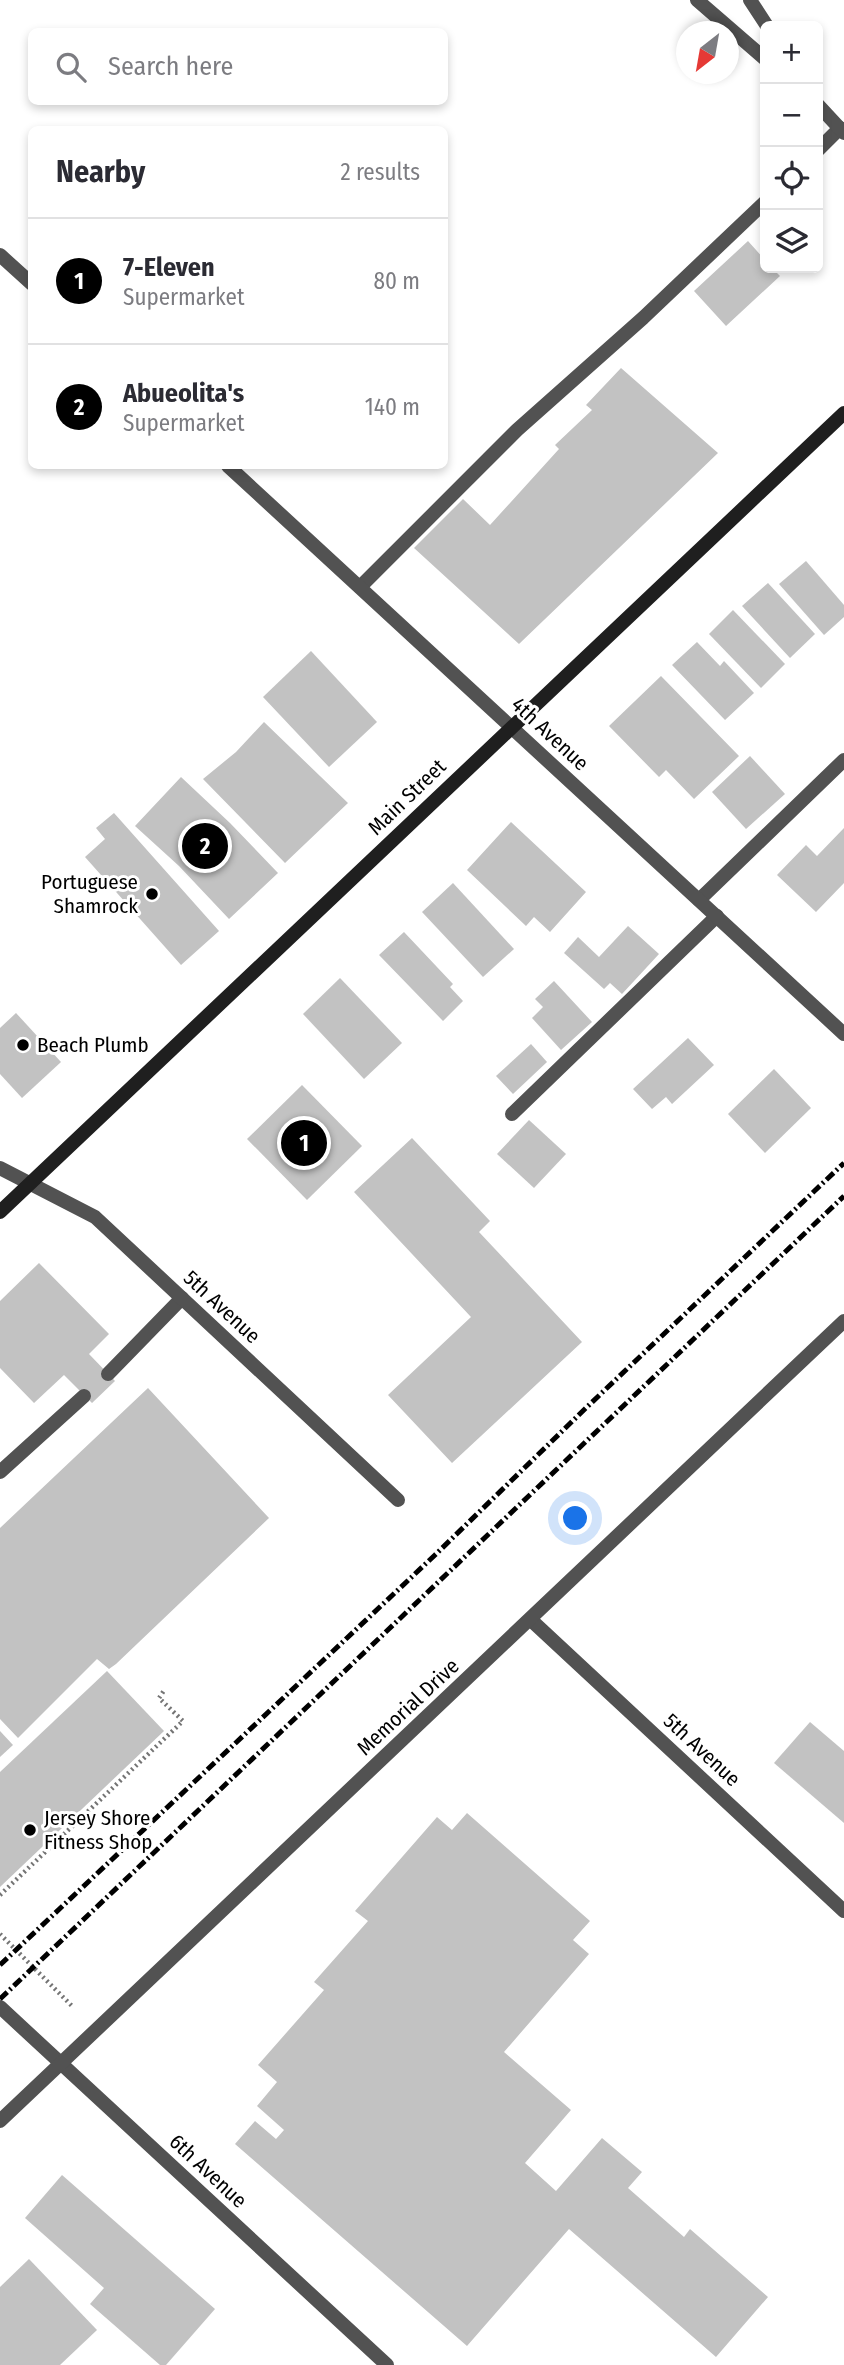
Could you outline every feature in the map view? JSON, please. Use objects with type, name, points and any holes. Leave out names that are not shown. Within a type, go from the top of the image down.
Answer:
[{"type":"main road","name":"Main Street","points":[[0,1212],[844,413]]},
{"type":"street","points":[[697,0],[760,55]]},
{"type":"street","points":[[750,0],[764,21]]},
{"type":"street","points":[[822,147],[842,131],[823,110]]},
{"type":"street","points":[[360,587],[517,430],[643,318],[760,207]]},
{"type":"street","points":[[0,255],[28,280]]},
{"type":"street","name":"4th Avenue","points":[[231,469],[844,1034]]},
{"type":"street","points":[[699,900],[844,760]]},
{"type":"street","points":[[512,1114],[717,916]]},
{"type":"street","name":"5th Avenue","points":[[0,1168],[95,1217],[398,1500]]},
{"type":"street","points":[[108,1374],[182,1298]]},
{"type":"street","name":"Memorial Drive","points":[[0,2121],[844,1321]]},
{"type":"street","points":[[0,1472],[84,1396]]},
{"type":"street","name":"5th Avenue","points":[[531,1620],[844,1911]]},
{"type":"street","name":"6th Avenue","points":[[0,2007],[387,2365]]},
{"type":"path","points":[[0,1895],[183,1721],[159,1698],[165,1689]]},
{"type":"path","points":[[0,1934],[72,2006]]},
{"type":"building","points":[[748,241],[760,254],[760,273],[777,273],[780,276],[726,326],[694,291]]},
{"type":"building","points":[[621,368],[718,453],[519,644],[414,548],[463,499],[490,525],[559,449],[555,445],[592,410],[586,405]]},
{"type":"building","points":[[806,561],[844,605],[844,617],[824,635],[779,584]]},
{"type":"building","points":[[768,583],[815,634],[790,658],[742,606]]},
{"type":"building","points":[[733,610],[785,664],[761,688],[709,634]]},
{"type":"building","points":[[697,642],[720,666],[724,661],[754,693],[725,720],[672,665]]},
{"type":"building","points":[[311,651],[377,722],[329,767],[263,697]]},
{"type":"building","points":[[661,676],[739,756],[694,799],[666,770],[659,777],[609,726]]},
{"type":"building","points":[[264,722],[348,803],[285,863],[203,779],[236,752]]},
{"type":"building","points":[[750,756],[785,794],[746,829],[712,792]]},
{"type":"building","points":[[181,777],[278,873],[229,919],[179,866],[135,826]]},
{"type":"building","name":"Portuguese Shamrock","points":[[114,813],[219,931],[181,965],[85,857],[105,839],[96,828]]},
{"type":"building","points":[[511,822],[586,892],[550,932],[534,917],[526,926],[467,870]]},
{"type":"building","points":[[844,828],[844,883],[816,912],[777,875],[806,845],[817,856]]},
{"type":"building","points":[[453,883],[514,949],[483,977],[422,912]]},
{"type":"building","points":[[628,926],[659,954],[622,994],[610,983],[604,989],[564,953],[578,937],[599,957]]},
{"type":"building","points":[[404,932],[453,984],[450,987],[463,1001],[443,1021],[379,955]]},
{"type":"building","points":[[340,978],[402,1043],[364,1079],[303,1014]]},
{"type":"building","points":[[554,981],[592,1022],[561,1050],[532,1018],[543,1007],[535,999]]},
{"type":"building","name":"Beach Plumb","points":[[16,1013],[61,1062],[22,1098],[0,1074],[0,1028]]},
{"type":"building","points":[[688,1038],[714,1065],[672,1104],[666,1097],[652,1109],[633,1089]]},
{"type":"building","points":[[531,1044],[547,1062],[513,1094],[496,1076]]},
{"type":"building","points":[[774,1069],[811,1108],[765,1153],[728,1114]]},
{"type":"building","points":[[302,1085],[362,1146],[307,1200],[247,1139]]},
{"type":"building","points":[[529,1120],[566,1154],[534,1188],[497,1154]]},
{"type":"building","points":[[412,1138],[490,1221],[479,1232],[582,1342],[452,1463],[388,1395],[471,1317],[354,1192]]},
{"type":"building","points":[[39,1263],[109,1334],[89,1354],[115,1381],[92,1403],[64,1375],[34,1403],[0,1368],[0,1301]]},
{"type":"building","points":[[148,1388],[269,1518],[116,1664],[109,1669],[97,1659],[18,1738],[0,1719],[0,1528]]},
{"type":"building","name":"Jersey Shore Fitness Shop","points":[[107,1671],[164,1731],[0,1887],[0,1772]]},
{"type":"building","points":[[810,1722],[844,1751],[844,1823],[774,1763]]},
{"type":"building","points":[[0,1731],[13,1745],[0,1757]]},
{"type":"building","points":[[467,1813],[590,1921],[573,1940],[589,1954],[504,2052],[571,2110],[525,2163],[556,2191],[602,2138],[642,2172],[628,2188],[684,2237],[690,2229],[768,2297],[716,2357],[569,2229],[467,2346],[235,2144],[255,2121],[276,2139],[284,2130],[257,2106],[277,2082],[258,2065],[324,1990],[314,1982],[368,1921],[355,1911],[437,1817],[452,1830]]},
{"type":"building","points":[[62,2175],[215,2309],[166,2365],[160,2365],[90,2304],[104,2288],[25,2218]]},
{"type":"building","points":[[29,2259],[97,2330],[60,2365],[0,2365],[0,2287]]},
{"type":"railway","points":[[0,1965],[435,1555],[844,1163]]},
{"type":"railway","points":[[0,1999],[844,1196]]},
{"type":"place","name":"Abueolita's","points":[[205,846]]},
{"type":"place","name":"Portuguese Shamrock","points":[[152,894]]},
{"type":"place","name":"Beach Plumb","points":[[23,1045]]},
{"type":"place","name":"7-Eleven","points":[[304,1143]]},
{"type":"place","name":"Jersey Shore Fitness Shop","points":[[30,1830]]}]
